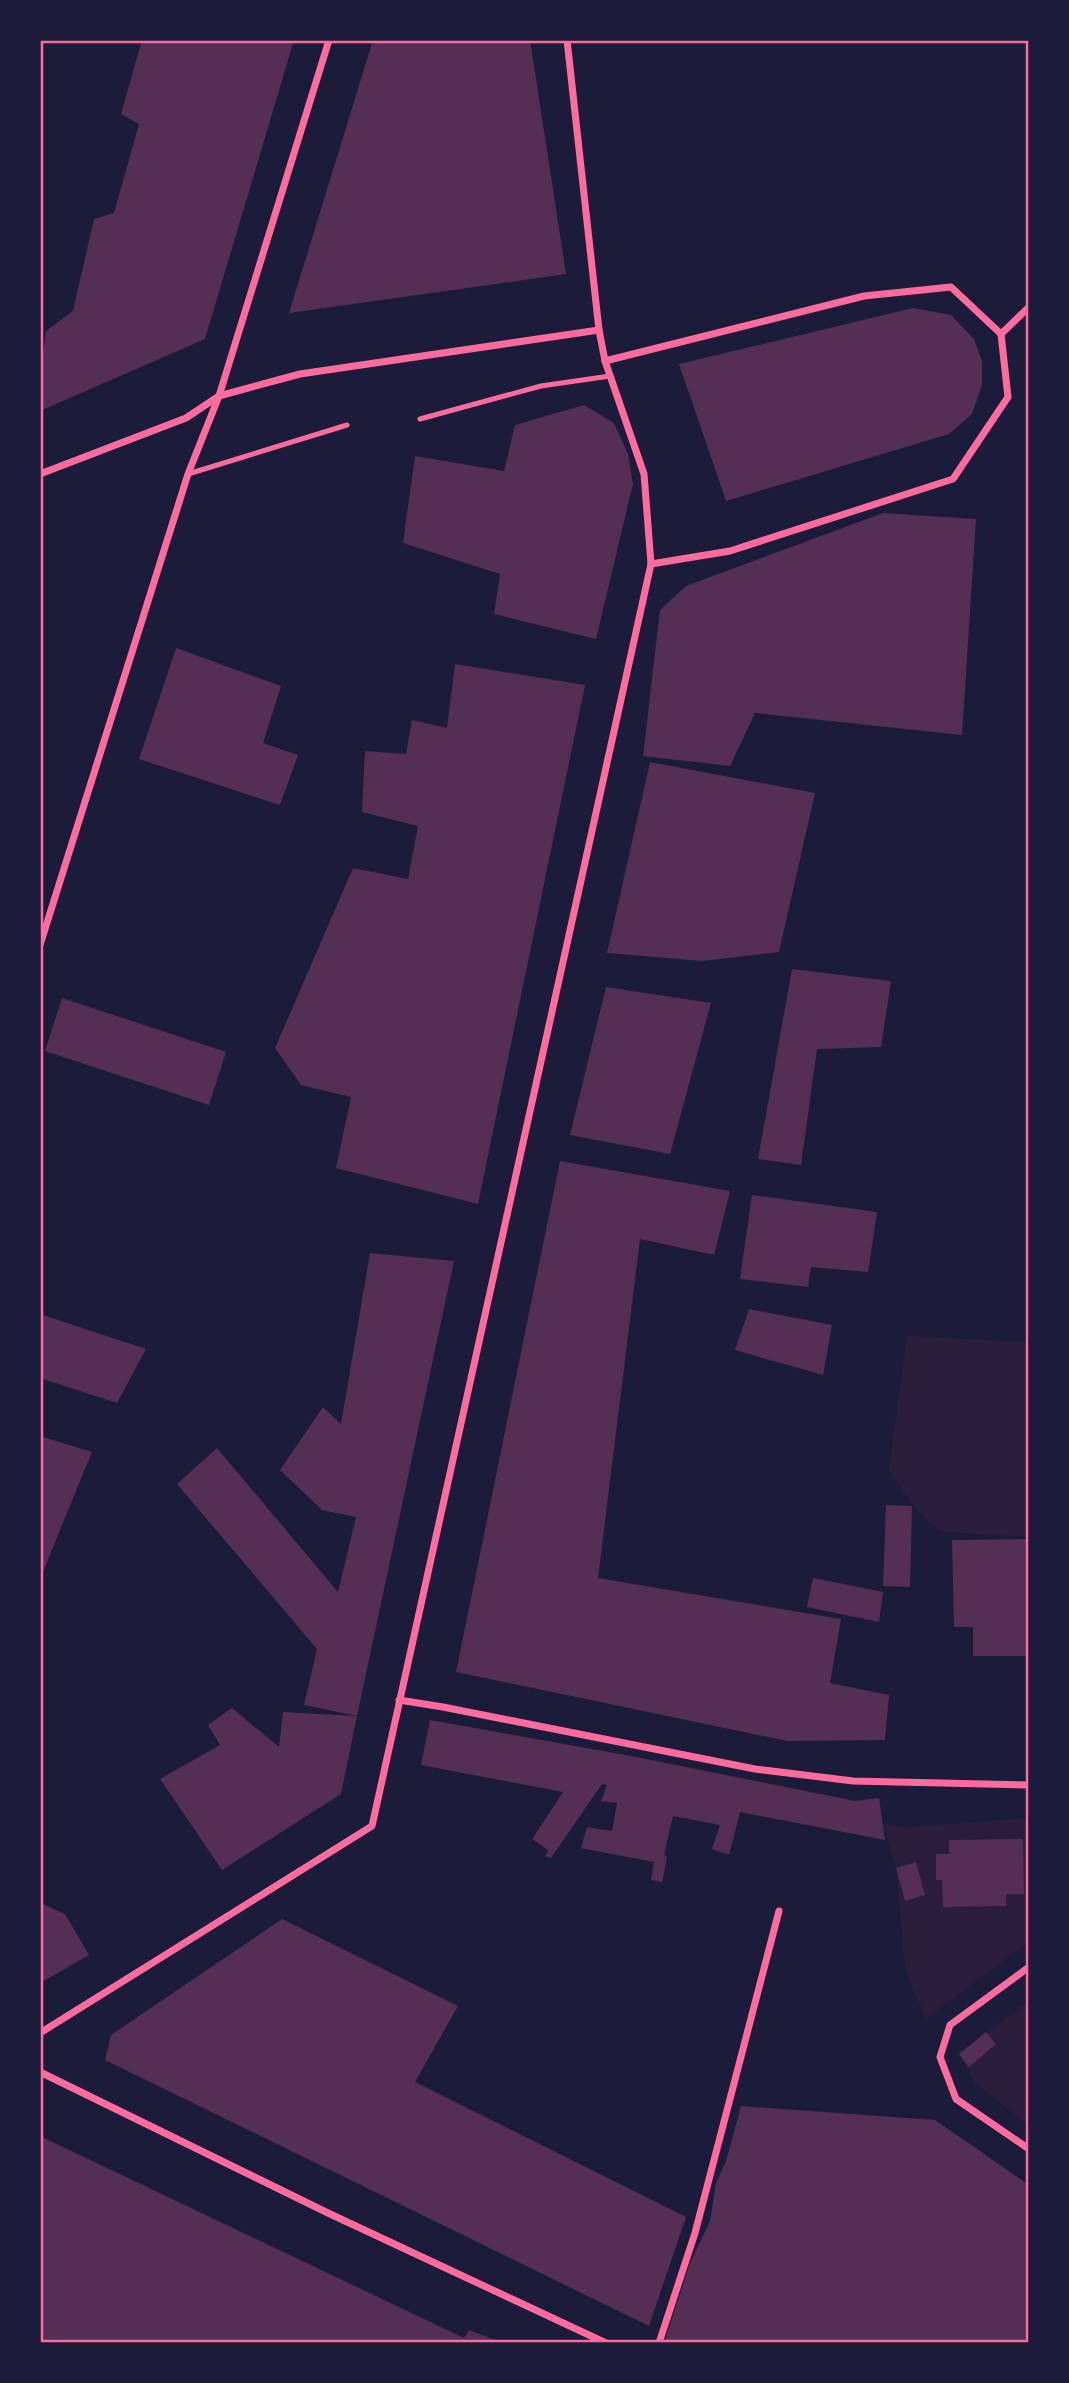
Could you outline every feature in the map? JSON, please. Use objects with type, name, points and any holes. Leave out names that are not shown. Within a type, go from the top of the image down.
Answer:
[{"type":"street","points":[[40,945],[188,474],[219,396],[329,40]]},
{"type":"street","points":[[40,2033],[372,1826],[651,564],[644,474],[605,360],[599,330],[567,40]]},
{"type":"street","points":[[605,360],[864,296],[951,287],[1001,334],[1008,397],[953,479],[730,551],[651,564]]},
{"type":"street","points":[[1001,334],[1029,307]]},
{"type":"street","points":[[40,474],[186,418],[219,396],[300,374],[599,330]]},
{"type":"street","points":[[399,1700],[457,1709],[755,1769],[853,1781],[1029,1785]]},
{"type":"street","points":[[659,2343],[695,2233],[779,1911]]},
{"type":"street","points":[[1029,1966],[950,2025],[940,2057],[956,2099],[1029,2149]]},
{"type":"street","points":[[40,2072],[328,2213],[606,2343]]},
{"type":"lane","points":[[420,419],[541,386],[610,376]]},
{"type":"lane","points":[[188,474],[347,425]]},
{"type":"shaded area","points":[[907,1336],[1029,1342],[1029,1537],[943,1532],[919,1513],[889,1470]]},
{"type":"shaded area","points":[[1029,1818],[1029,1942],[926,2019],[905,1968],[896,1868],[883,1824],[909,1827]]},
{"type":"shaded area","points":[[1029,2000],[1029,2126],[974,2082],[959,2054]]},
{"type":"building","points":[[142,40],[294,40],[205,339],[40,411],[40,378],[46,331],[73,311],[94,219],[114,213],[139,124],[121,114]]},
{"type":"building","points":[[373,40],[530,40],[566,274],[289,313]]},
{"type":"building","points":[[913,308],[951,315],[974,339],[982,361],[982,385],[972,414],[949,434],[726,501],[679,364]]},
{"type":"building","points":[[584,405],[614,423],[628,454],[633,484],[596,639],[494,614],[500,574],[403,543],[415,456],[504,471],[515,425]]},
{"type":"building","points":[[883,513],[976,519],[962,735],[755,713],[730,766],[643,756],[660,610],[686,586]]},
{"type":"building","points":[[176,648],[281,686],[263,743],[298,755],[280,805],[139,759]]},
{"type":"building","points":[[455,664],[585,685],[478,1204],[336,1168],[351,1097],[301,1085],[275,1048],[353,868],[408,879],[418,826],[362,812],[365,751],[406,754],[412,720],[447,728]]},
{"type":"building","points":[[650,762],[815,793],[779,952],[702,961],[607,953]]},
{"type":"building","points":[[792,969],[891,981],[881,1047],[817,1049],[801,1165],[758,1159]]},
{"type":"building","points":[[606,987],[711,1003],[670,1154],[570,1135]]},
{"type":"building","points":[[62,998],[226,1052],[209,1105],[45,1051]]},
{"type":"building","points":[[560,1161],[730,1191],[714,1255],[640,1239],[598,1578],[841,1619],[830,1683],[889,1695],[885,1740],[787,1741],[456,1672]]},
{"type":"building","points":[[752,1195],[877,1212],[868,1272],[811,1267],[808,1287],[740,1279]]},
{"type":"building","points":[[370,1253],[454,1261],[357,1716],[304,1705],[317,1649],[177,1484],[217,1448],[338,1592],[356,1517],[322,1510],[280,1470],[323,1407],[341,1424]]},
{"type":"building","points":[[749,1309],[832,1325],[823,1375],[735,1350]]},
{"type":"building","points":[[40,1314],[146,1349],[117,1403],[40,1378]]},
{"type":"building","points":[[40,1436],[92,1452],[40,1579]]},
{"type":"building","points":[[886,1505],[912,1506],[910,1587],[883,1586]]},
{"type":"building","points":[[1029,1539],[1029,1656],[973,1656],[973,1627],[954,1627],[952,1540]]},
{"type":"building","points":[[813,1578],[883,1592],[879,1622],[807,1607]]},
{"type":"building","points":[[232,1708],[279,1747],[283,1712],[357,1716],[341,1794],[222,1870],[160,1779],[220,1745],[208,1725]]},
{"type":"building","points":[[430,1720],[631,1756],[855,1801],[879,1798],[885,1840],[740,1812],[729,1855],[712,1849],[720,1825],[673,1816],[664,1855],[667,1857],[662,1882],[651,1880],[654,1862],[581,1848],[587,1827],[612,1831],[617,1803],[601,1801],[607,1785],[602,1784],[551,1858],[545,1856],[548,1850],[532,1839],[563,1792],[421,1765]]},
{"type":"building","points":[[1023,1839],[1024,1894],[1006,1894],[1006,1906],[943,1907],[942,1880],[936,1880],[936,1854],[949,1854],[949,1840]]},
{"type":"building","points":[[916,1862],[925,1895],[905,1901],[896,1868]]},
{"type":"building","points":[[40,1903],[65,1914],[89,1955],[40,1983]]},
{"type":"building","points":[[282,1919],[458,2006],[415,2082],[686,2217],[649,2326],[105,2060],[111,2035]]},
{"type":"building","points":[[986,2032],[996,2044],[969,2067],[959,2054]]},
{"type":"building","points":[[741,2106],[935,2120],[1029,2185],[1029,2343],[664,2343],[690,2263],[710,2221],[716,2183],[726,2161]]},
{"type":"building","points":[[40,2136],[464,2338],[469,2330],[503,2343],[40,2343]]}]
